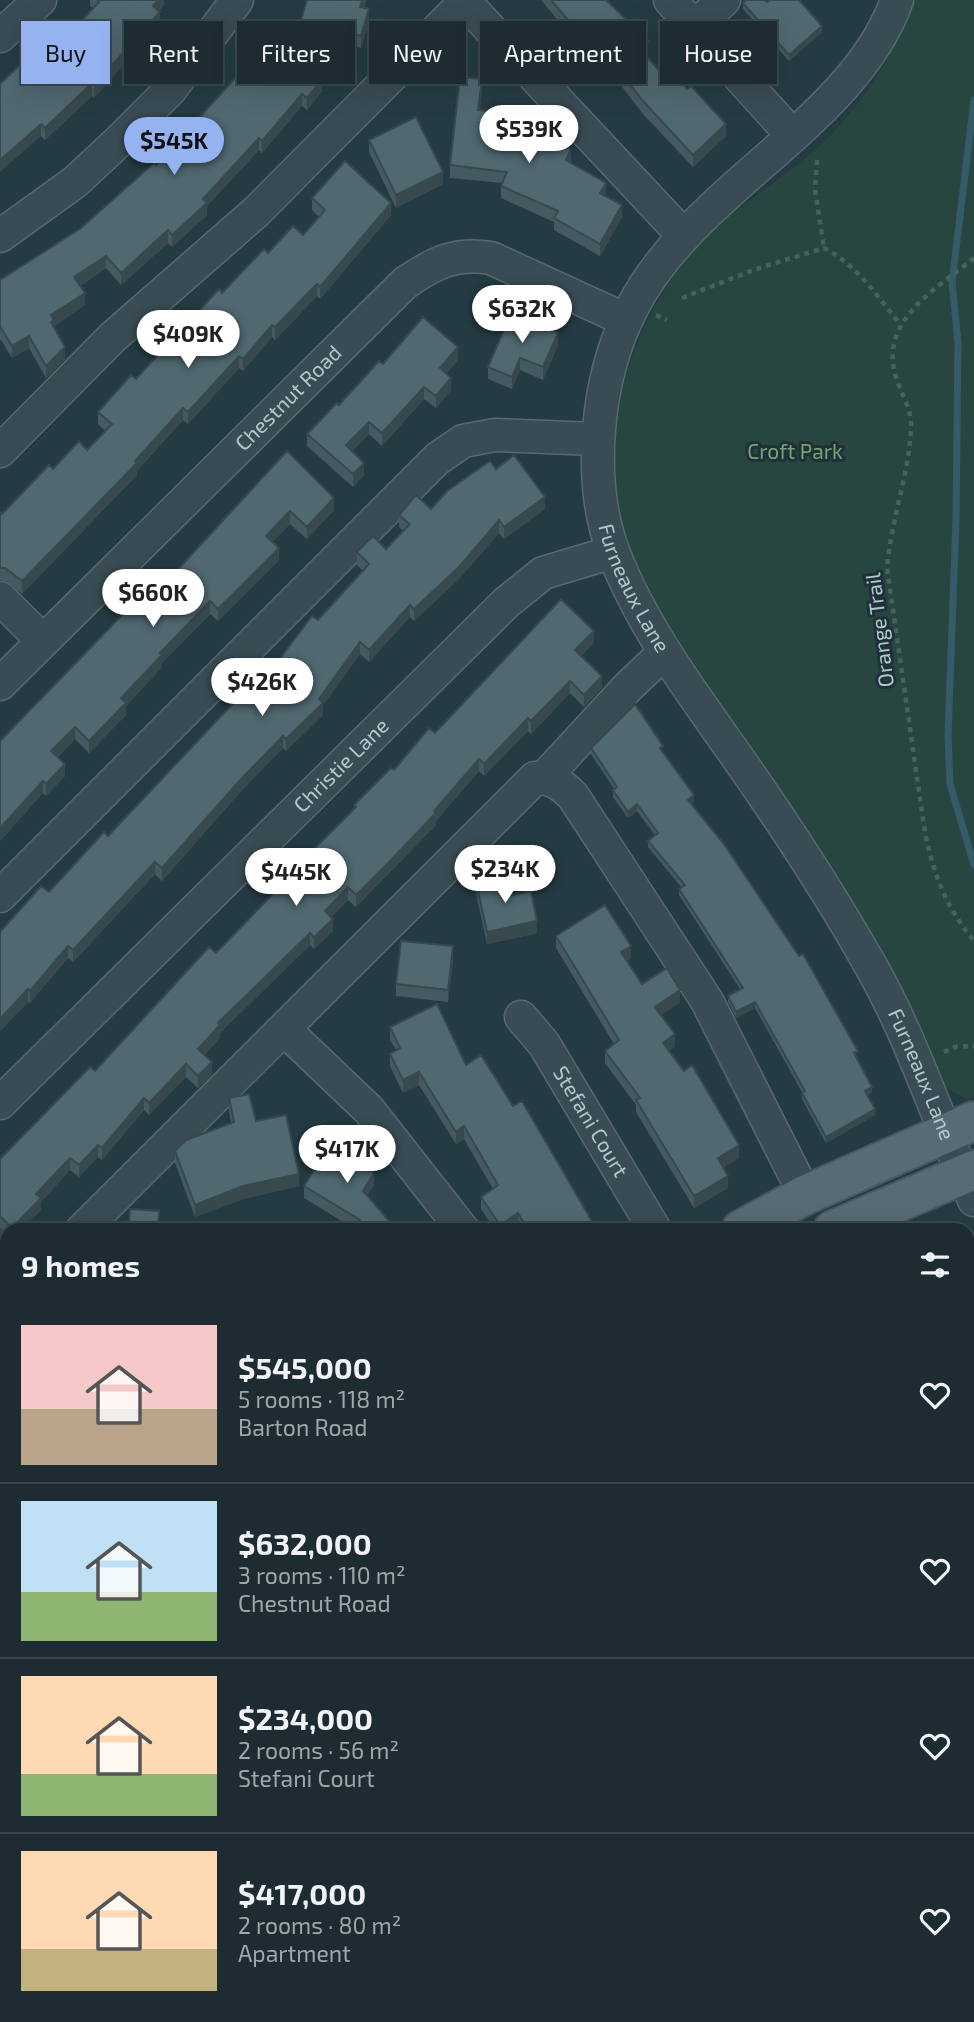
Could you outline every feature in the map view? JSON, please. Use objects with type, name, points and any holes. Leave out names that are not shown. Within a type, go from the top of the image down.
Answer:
[{"type":"main road","points":[[754,1223],[805,1195],[960,1126]]},
{"type":"main road","points":[[855,1223],[970,1181]]},
{"type":"street","points":[[0,36],[40,0]]},
{"type":"street","points":[[0,236],[75,182],[119,141],[170,90],[237,0]]},
{"type":"street","points":[[670,0],[689,21]]},
{"type":"street","points":[[701,21],[724,0]]},
{"type":"street","name":"Furneaux Lane","points":[[897,0],[884,28],[839,89],[682,235],[653,271],[640,317],[605,384],[596,439],[604,512],[613,552],[665,652],[795,839],[870,965],[960,1126],[970,1181]]},
{"type":"street","points":[[0,452],[113,337],[256,212],[464,1],[682,235]]},
{"type":"street","points":[[746,84],[792,135]]},
{"type":"street","name":"Chestnut Road","points":[[0,684],[405,283],[429,266],[467,254],[491,258],[640,317]]},
{"type":"street","points":[[0,896],[437,459],[463,441],[495,435],[596,439]]},
{"type":"street","name":"Christie Lane","points":[[0,1103],[507,602],[543,573],[613,552]]},
{"type":"street","points":[[0,597],[43,641]]},
{"type":"street","points":[[545,777],[628,687],[665,652]]},
{"type":"street","points":[[89,1223],[535,778],[545,777],[565,788],[573,796],[708,1001],[805,1195]]},
{"type":"street","name":"Stefani Court","points":[[522,1017],[544,1044],[651,1223]]},
{"type":"street","points":[[284,1029],[369,1110],[458,1223]]},
{"type":"path","points":[[817,160],[815,190],[824,248]]},
{"type":"path","points":[[682,298],[757,269],[824,248],[838,256],[858,274],[900,324]]},
{"type":"path","name":"Orange Trail","points":[[974,258],[912,311],[900,324],[893,340],[892,356],[912,427],[890,532],[887,568],[890,605],[934,873],[955,918],[974,942]]},
{"type":"path","points":[[640,317],[667,320]]},
{"type":"path","points":[[944,1052],[955,1047],[974,1046]]},
{"type":"green space","name":"Croft Park","points":[[915,0],[974,0],[974,1097],[968,1100],[944,1086],[905,998],[647,590],[625,537],[617,497],[615,457],[618,417],[626,378],[639,340],[656,304],[679,270],[705,239],[817,148],[858,104],[899,37]]},
{"type":"building","points":[[97,0],[158,0],[153,6],[160,12],[152,21],[124,21],[124,52],[110,67],[110,21],[81,21],[99,2]]},
{"type":"building","points":[[307,0],[362,0],[360,7],[369,9],[361,36],[355,34],[355,21],[301,21]]},
{"type":"building","points":[[551,0],[606,0],[628,21],[569,21]]},
{"type":"building","points":[[746,0],[799,0],[822,26],[789,55],[777,41],[777,21],[759,21],[743,3]]},
{"type":"building","points":[[646,56],[660,69],[660,84],[683,84],[687,89],[691,86],[726,124],[693,155],[630,84],[646,84]]},
{"type":"building","points":[[21,64],[21,84],[91,84],[45,128],[41,124],[0,160],[0,84]]},
{"type":"building","points":[[237,76],[237,84],[318,84],[307,98],[302,94],[262,141],[259,138],[203,199],[207,203],[172,235],[168,230],[121,273],[106,256],[74,277],[85,293],[51,315],[54,320],[51,322],[65,347],[46,366],[29,336],[12,346],[0,329],[0,280],[81,228],[154,163],[156,165]]},
{"type":"building","points":[[466,78],[480,79],[478,110],[505,112],[504,119],[571,149],[566,160],[606,183],[600,193],[622,205],[600,244],[554,218],[558,211],[501,186],[507,172],[450,165],[459,84],[466,84]]},
{"type":"building","points":[[416,117],[443,172],[396,195],[369,140]]},
{"type":"building","points":[[345,161],[391,203],[320,287],[317,284],[275,327],[272,325],[243,359],[239,356],[188,412],[183,408],[135,461],[137,463],[22,581],[5,568],[0,568],[0,512],[2,514],[49,465],[53,469],[79,441],[87,450],[112,424],[98,412],[131,375],[136,379],[219,289],[222,293],[264,249],[268,253],[293,226],[303,235],[325,210],[312,198]]},
{"type":"building","points":[[511,313],[558,333],[543,367],[520,358],[512,377],[488,367]]},
{"type":"building","points":[[423,317],[458,347],[440,368],[451,378],[436,396],[424,387],[382,433],[369,422],[346,445],[364,463],[353,474],[307,434],[337,403],[339,405],[379,361],[383,364]]},
{"type":"building","points":[[287,451],[334,498],[307,527],[290,511],[266,536],[279,548],[218,609],[210,601],[121,698],[126,703],[89,741],[75,727],[51,751],[65,764],[46,784],[43,781],[0,828],[0,741],[164,572],[170,578]]},
{"type":"building","points":[[514,455],[545,497],[504,527],[499,520],[459,567],[414,609],[410,605],[369,650],[360,642],[319,699],[323,703],[286,739],[283,736],[242,778],[162,868],[155,862],[73,950],[68,946],[30,991],[28,989],[0,1019],[0,932],[41,886],[49,892],[104,832],[108,836],[242,694],[263,674],[266,677],[312,616],[318,620],[369,564],[357,552],[373,536],[386,549],[410,524],[399,515],[416,495],[431,509],[447,491],[490,461],[496,469]]},
{"type":"building","points":[[561,599],[594,631],[575,650],[602,676],[584,695],[570,681],[531,721],[528,718],[484,764],[479,759],[434,811],[436,813],[356,895],[348,887],[325,911],[333,919],[314,937],[310,933],[218,1023],[220,1025],[198,1049],[212,1062],[198,1076],[186,1064],[149,1103],[144,1098],[102,1148],[98,1145],[79,1165],[70,1158],[36,1194],[41,1198],[17,1223],[7,1223],[0,1216],[0,1159],[90,1067],[95,1071],[209,947],[216,953],[272,895],[270,893],[356,807],[354,805],[391,768],[394,770],[429,728],[435,733]]},
{"type":"building","points":[[635,704],[663,746],[660,748],[694,795],[688,800],[724,844],[799,956],[803,954],[858,1051],[854,1053],[872,1087],[865,1091],[875,1109],[826,1137],[802,1093],[805,1091],[755,1002],[736,1012],[728,996],[743,988],[679,889],[685,885],[648,841],[658,833],[637,804],[628,812],[613,790],[617,787],[591,748]]},
{"type":"building","points":[[509,875],[513,895],[531,891],[537,921],[487,932],[476,882]]},
{"type":"building","points":[[605,905],[631,946],[621,952],[642,984],[667,968],[680,990],[655,1007],[675,1034],[663,1043],[684,1071],[692,1065],[739,1145],[718,1158],[728,1176],[694,1196],[636,1100],[640,1098],[605,1051],[619,1040],[556,936]]},
{"type":"building","points":[[401,941],[453,946],[448,990],[396,984]]},
{"type":"building","points":[[437,1004],[466,1065],[481,1055],[513,1106],[522,1101],[593,1223],[524,1223],[518,1213],[499,1223],[481,1197],[498,1185],[464,1126],[456,1132],[419,1072],[403,1080],[390,1054],[400,1048],[390,1027]]},
{"type":"building","points":[[249,1094],[256,1121],[286,1115],[299,1174],[243,1186],[195,1205],[175,1151],[186,1140],[234,1122],[229,1098]]},
{"type":"building","points":[[338,1132],[359,1145],[351,1158],[374,1173],[363,1191],[391,1223],[356,1223],[360,1220],[304,1186]]},
{"type":"building","points":[[130,1209],[159,1211],[158,1223],[129,1223]]},
{"type":"waterway","points":[[974,100],[952,282],[958,343],[956,520],[948,736],[950,784],[974,865]]}]
